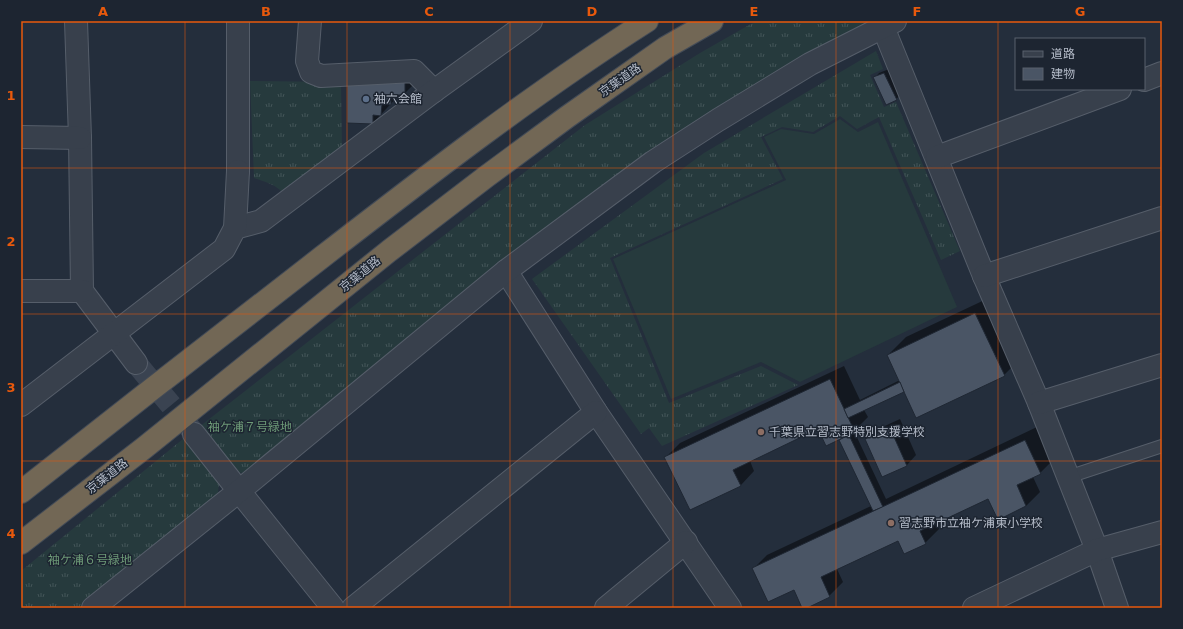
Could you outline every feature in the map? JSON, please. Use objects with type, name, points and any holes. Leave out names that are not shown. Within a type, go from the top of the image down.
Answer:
[{"type":"highway","points":[[21,492],[424,178],[520,107],[609,45],[647,21]]},
{"type":"highway","name":"京葉道路","points":[[21,543],[150,443],[390,251],[487,176],[665,48],[712,21]]},
{"type":"street","points":[[76,21],[80,138],[82,291],[136,363]]},
{"type":"street","points":[[21,405],[224,249],[235,228],[238,171],[238,21]]},
{"type":"street","points":[[310,21],[307,61],[312,72],[321,76],[414,71],[434,91]]},
{"type":"street","points":[[235,228],[261,221],[434,91],[531,21]]},
{"type":"street","points":[[93,608],[506,271],[653,162],[810,64],[889,24],[937,158],[984,276],[1068,477],[1097,550],[1117,608]]},
{"type":"street","points":[[1145,80],[1162,73]]},
{"type":"street","points":[[937,158],[1117,90]]},
{"type":"street","points":[[21,137],[80,138]]},
{"type":"street","points":[[984,276],[1162,218]]},
{"type":"street","points":[[506,271],[596,412],[730,608]]},
{"type":"street","points":[[21,291],[82,291]]},
{"type":"street","points":[[1038,403],[1162,365]]},
{"type":"street","points":[[352,608],[596,412]]},
{"type":"street","points":[[194,434],[333,608]]},
{"type":"street","points":[[974,608],[1097,550],[1162,532]]},
{"type":"street","points":[[606,608],[686,542]]},
{"type":"lane","points":[[1068,477],[1162,446]]},
{"type":"green space","name":"袖ケ浦７号緑地","points":[[756,21],[870,21],[795,64],[494,268],[243,473],[234,471],[199,427],[585,125],[700,53]]},
{"type":"green space","points":[[876,51],[883,69],[870,75],[884,107],[896,102],[960,251],[941,260],[879,117],[857,129],[840,116],[813,132],[782,127],[761,137],[783,179],[610,258],[669,403],[761,366],[798,385],[662,446],[649,428],[641,434],[532,279],[704,153]]},
{"type":"green space","points":[[250,81],[341,82],[342,150],[285,195],[275,186],[254,178]]},
{"type":"green space","points":[[840,119],[858,132],[878,122],[957,307],[800,382],[761,362],[671,399],[613,259],[786,180],[764,137],[781,129],[814,134]]},
{"type":"green space","name":"袖ケ浦６号緑地","points":[[183,439],[219,482],[218,493],[115,585],[85,608],[21,608],[21,571]]},
{"type":"building","points":[[884,73],[897,100],[886,105],[873,77]]},
{"type":"building","points":[[347,79],[405,79],[405,95],[391,95],[391,105],[382,104],[381,116],[373,115],[373,124],[347,123]]},
{"type":"building","points":[[975,313],[1005,376],[916,418],[887,355]]},
{"type":"building","points":[[830,379],[855,432],[826,446],[818,429],[733,470],[741,486],[690,510],[664,457]]},
{"type":"building","points":[[900,382],[904,392],[848,418],[844,409]]},
{"type":"building","points":[[890,428],[907,466],[882,477],[865,439]]},
{"type":"building","points":[[849,435],[883,507],[873,511],[839,440]]},
{"type":"building","points":[[1025,440],[1041,474],[1017,485],[1026,506],[998,520],[988,499],[920,531],[926,544],[904,554],[898,541],[821,577],[830,597],[807,608],[802,608],[794,590],[768,602],[752,568]]},
{"type":"tunnel","points":[[136,363],[194,433]]},
{"type":"place","name":"袖六会館","points":[[366,99]]},
{"type":"place","name":"千葉県立習志野特別支援学校","points":[[761,432]]},
{"type":"place","name":"習志野市立袖ケ浦東小学校","points":[[891,523]]}]
